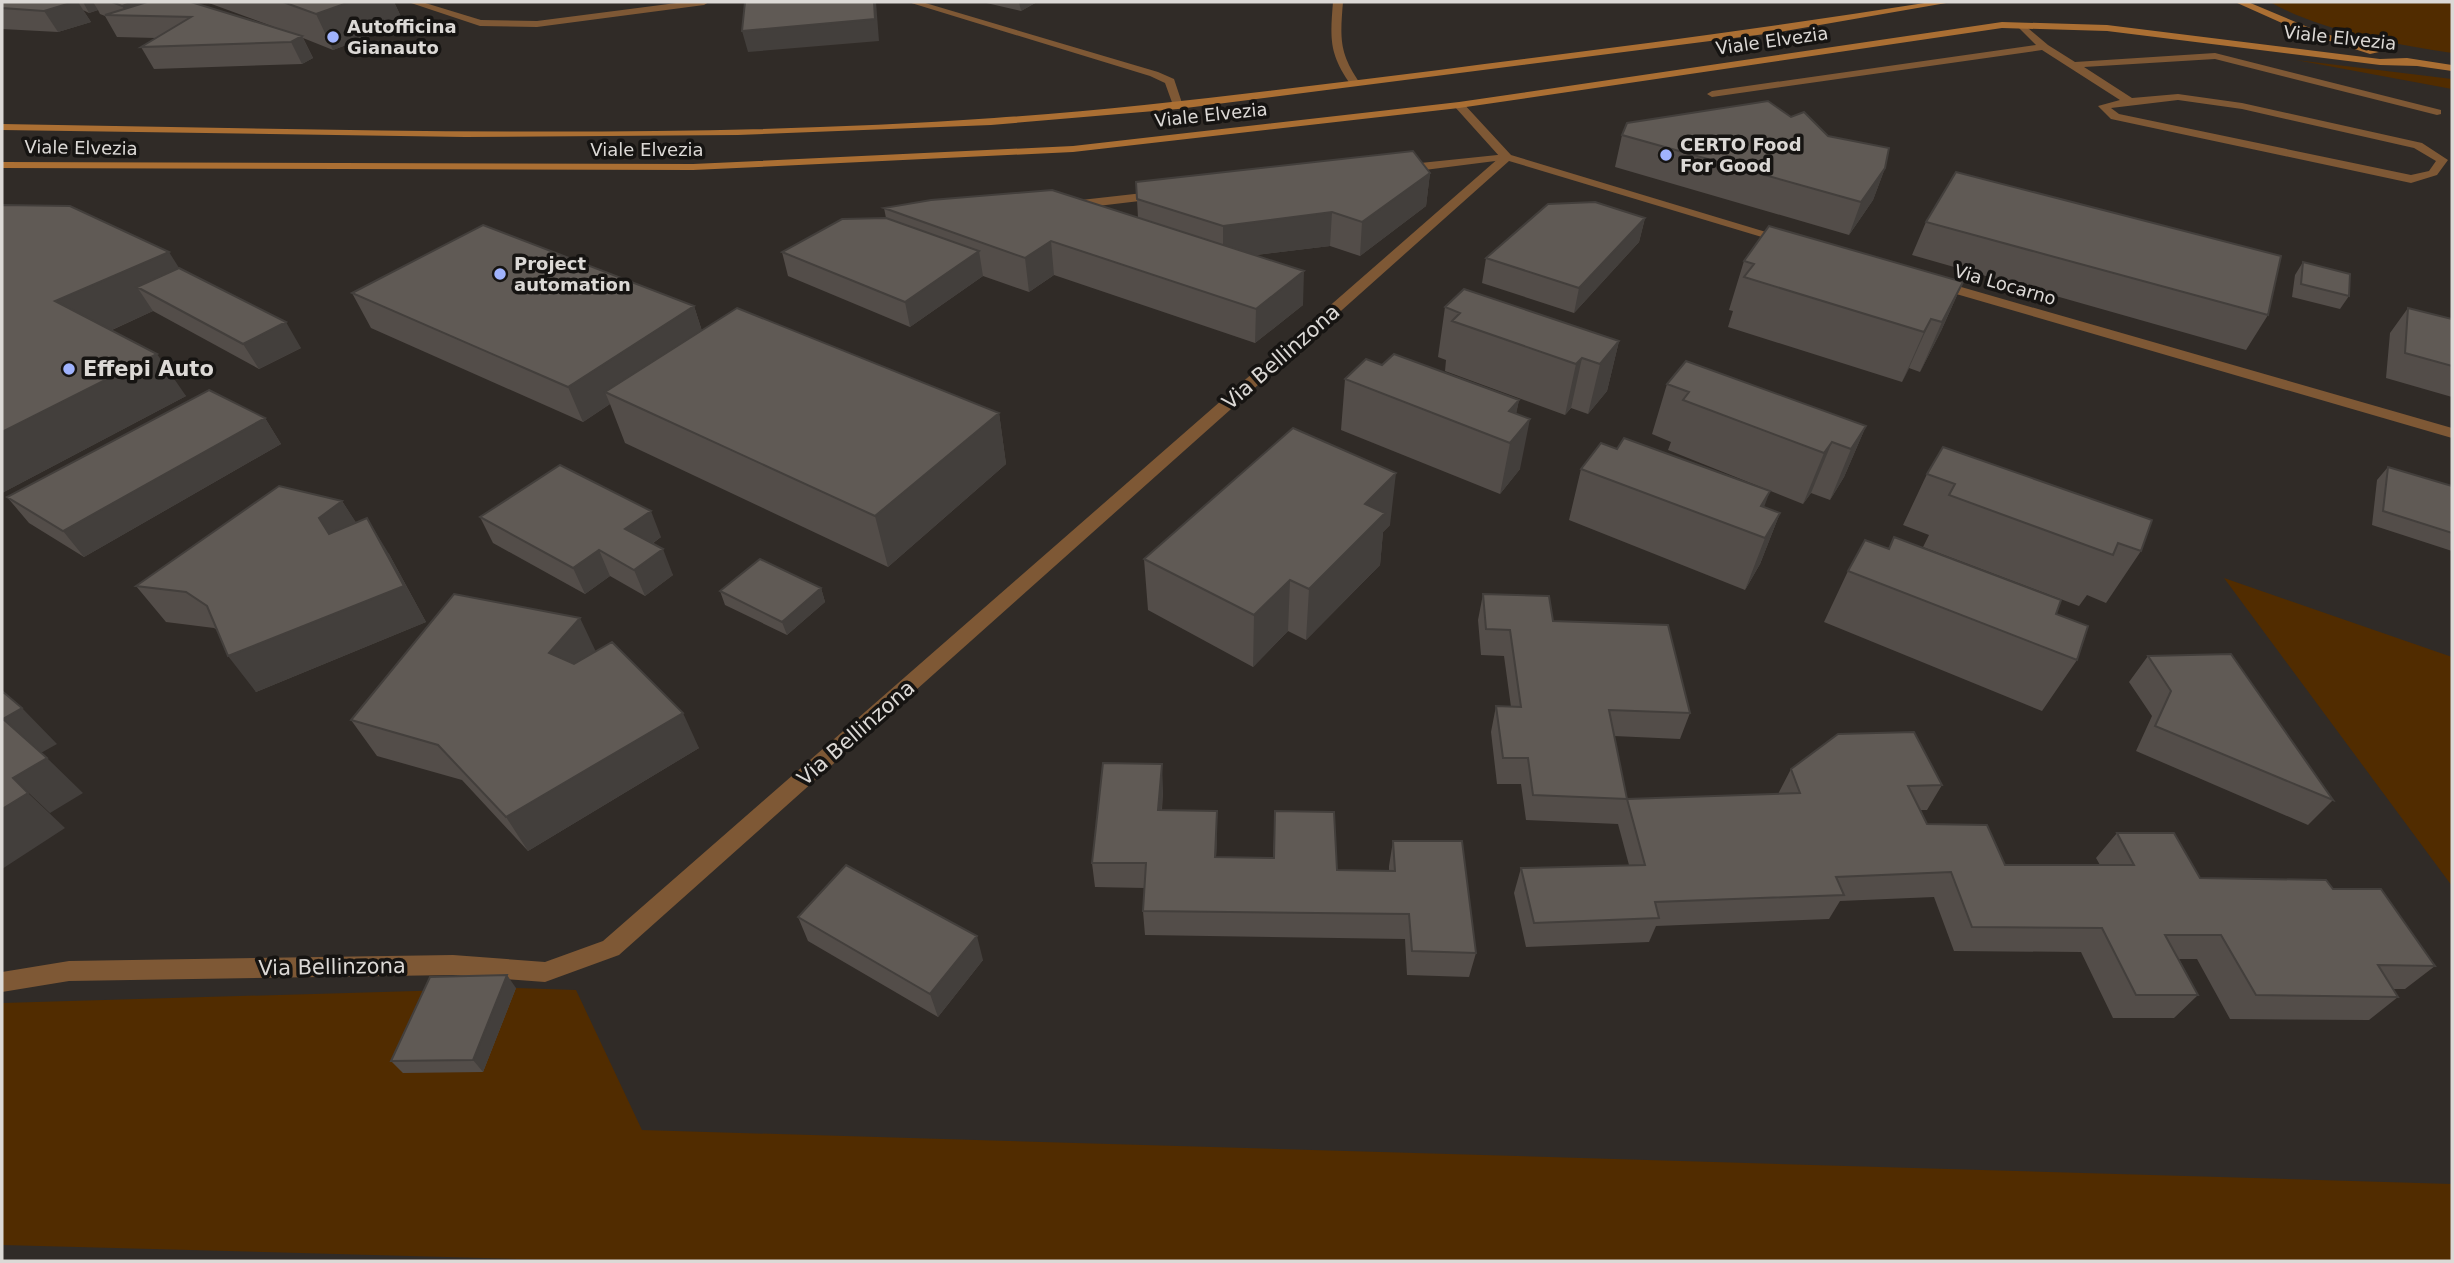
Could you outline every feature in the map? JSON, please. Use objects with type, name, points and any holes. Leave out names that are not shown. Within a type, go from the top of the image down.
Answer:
[{"type":"main road","name":"Viale Elvezia","points":[[2,127],[465,134],[738,132],[991,122],[1178,106],[1773,30],[1947,2]]},
{"type":"main road","name":"Viale Elvezia","points":[[2240,2],[2354,47],[2416,63]]},
{"type":"main road","name":"Viale Elvezia","points":[[2,165],[639,168],[841,162],[1073,149],[1459,105],[2002,25],[2107,28],[2380,62],[2452,68]]},
{"type":"street","points":[[413,2],[480,23],[537,24],[704,2]]},
{"type":"street","points":[[913,2],[1154,74],[1170,81],[1178,106]]},
{"type":"street","points":[[1338,2],[1335,49],[1340,64],[1355,83]]},
{"type":"street","points":[[2022,26],[2044,47],[2130,101],[2178,97],[2242,106],[2418,145],[2442,160],[2433,173],[2411,179],[2115,117],[2103,106],[2130,101]]},
{"type":"street","points":[[1712,94],[2044,47]]},
{"type":"street","points":[[2071,65],[2215,57],[2437,112]]},
{"type":"street","points":[[1459,105],[1507,158]]},
{"type":"street","points":[[1384,171],[1507,158],[1797,243]]},
{"type":"street","name":"Via Bellinzona","points":[[2,982],[69,971],[453,965],[545,972],[611,948],[1507,158]]},
{"type":"street","points":[[1081,204],[1177,194]]},
{"type":"street","name":"Via Locarno","points":[[1918,278],[2452,433]]},
{"type":"shaded area","points":[[2270,2],[2452,2],[2452,53],[2383,41],[2334,28],[2311,21]]},
{"type":"shaded area","points":[[2296,60],[2452,79],[2452,89]]},
{"type":"shaded area","points":[[2224,578],[2452,657],[2452,886]]},
{"type":"shaded area","points":[[516,988],[576,990],[642,1130],[2452,1184],[2452,1261],[596,1261],[2,1245],[2,1003]]},
{"type":"building","points":[[2,2],[74,2],[44,11],[2,8]]},
{"type":"building","points":[[112,2],[133,2],[122,6]]},
{"type":"building","points":[[147,2],[191,2],[302,36],[291,42],[141,47],[191,17],[105,15]]},
{"type":"building","points":[[283,2],[350,2],[316,14]]},
{"type":"building","points":[[745,2],[874,2],[875,19],[742,31]]},
{"type":"building","points":[[1768,101],[1791,117],[1804,112],[1828,136],[1889,148],[1885,168],[1861,202],[1622,135],[1627,123]]},
{"type":"building","points":[[1413,151],[1430,173],[1362,222],[1332,212],[1223,226],[1137,199],[1136,182]]},
{"type":"building","points":[[1956,172],[2281,256],[2268,315],[1926,222]]},
{"type":"building","points":[[1052,190],[1304,271],[1256,309],[1051,241],[1025,258],[884,208],[931,200]]},
{"type":"building","points":[[1595,202],[1645,218],[1579,288],[1486,258],[1548,204]]},
{"type":"building","points":[[2,205],[70,206],[169,252],[55,301],[157,354],[2,432]]},
{"type":"building","points":[[886,218],[979,251],[905,302],[782,252],[842,219]]},
{"type":"building","points":[[483,225],[694,306],[568,387],[352,293]]},
{"type":"building","points":[[1769,226],[1963,282],[1942,322],[1931,319],[1924,332],[1744,277],[1754,264],[1744,261]]},
{"type":"building","points":[[2303,262],[2350,274],[2349,296],[2301,284]]},
{"type":"building","points":[[179,268],[286,322],[243,344],[137,287]]},
{"type":"building","points":[[1464,289],[1619,341],[1600,364],[1582,358],[1576,364],[1452,321],[1460,313],[1445,307]]},
{"type":"building","points":[[737,308],[999,413],[875,516],[605,392]]},
{"type":"building","points":[[2408,308],[2452,319],[2452,366],[2405,353]]},
{"type":"building","points":[[1394,354],[1519,400],[1509,411],[1530,419],[1510,443],[1345,379],[1366,359],[1382,365]]},
{"type":"building","points":[[1686,361],[1866,426],[1851,449],[1832,442],[1824,453],[1683,400],[1689,392],[1667,384]]},
{"type":"building","points":[[209,390],[265,418],[63,531],[7,497]]},
{"type":"building","points":[[1293,428],[1396,473],[1365,504],[1385,513],[1309,589],[1290,580],[1254,615],[1144,559]]},
{"type":"building","points":[[1624,438],[1770,491],[1761,506],[1780,513],[1765,538],[1581,469],[1601,443],[1617,449]]},
{"type":"building","points":[[1943,447],[2152,520],[2141,551],[2118,543],[2113,555],[1949,495],[1955,484],[1927,474]]},
{"type":"building","points":[[560,465],[651,511],[625,529],[663,549],[634,570],[599,550],[573,568],[480,517]]},
{"type":"building","points":[[2388,467],[2452,486],[2452,533],[2383,511]]},
{"type":"building","points":[[279,486],[342,501],[319,518],[329,534],[367,518],[404,586],[228,656],[207,606],[186,592],[136,586]]},
{"type":"building","points":[[1894,537],[2061,600],[2056,614],[2088,626],[2077,660],[1848,571],[1865,540],[1889,549]]},
{"type":"building","points":[[760,559],[821,588],[782,622],[720,591]]},
{"type":"building","points":[[454,594],[580,618],[549,653],[574,664],[612,642],[683,713],[506,817],[438,745],[351,720]]},
{"type":"building","points":[[1483,594],[1549,596],[1553,621],[1668,625],[1690,713],[1609,710],[1627,799],[1533,795],[1528,758],[1503,758],[1496,706],[1521,707],[1510,630],[1486,629]]},
{"type":"building","points":[[2231,654],[2333,800],[2155,726],[2171,691],[2148,656]]},
{"type":"building","points":[[2,691],[22,708],[3,719],[47,758],[13,778],[28,793],[2,809]]},
{"type":"building","points":[[1914,732],[1942,785],[1908,786],[1927,824],[1987,825],[2005,865],[2134,865],[2117,833],[2174,833],[2200,878],[2326,880],[2333,889],[2381,889],[2435,966],[2378,965],[2398,997],[2256,995],[2221,935],[2165,935],[2198,995],[2136,995],[2102,928],[1972,927],[1951,872],[1836,877],[1844,895],[1655,902],[1659,918],[1534,923],[1521,868],[1645,865],[1627,799],[1800,793],[1791,769],[1838,734]]},
{"type":"building","points":[[1103,763],[1162,764],[1158,810],[1217,811],[1215,857],[1274,858],[1275,811],[1334,812],[1337,870],[1395,871],[1393,841],[1462,841],[1476,953],[1412,951],[1409,914],[1143,911],[1146,863],[1092,863]]},
{"type":"building","points":[[846,865],[977,936],[930,994],[798,917]]},
{"type":"building","points":[[507,975],[473,1060],[391,1061],[430,977]]},
{"type":"place","name":"Autofficina Gianauto","points":[[333,37]]},
{"type":"place","name":"CERTO Food For Good","points":[[1666,155]]},
{"type":"place","name":"Project automation","points":[[500,274]]},
{"type":"place","name":"Effepi Auto","points":[[69,369]]}]
